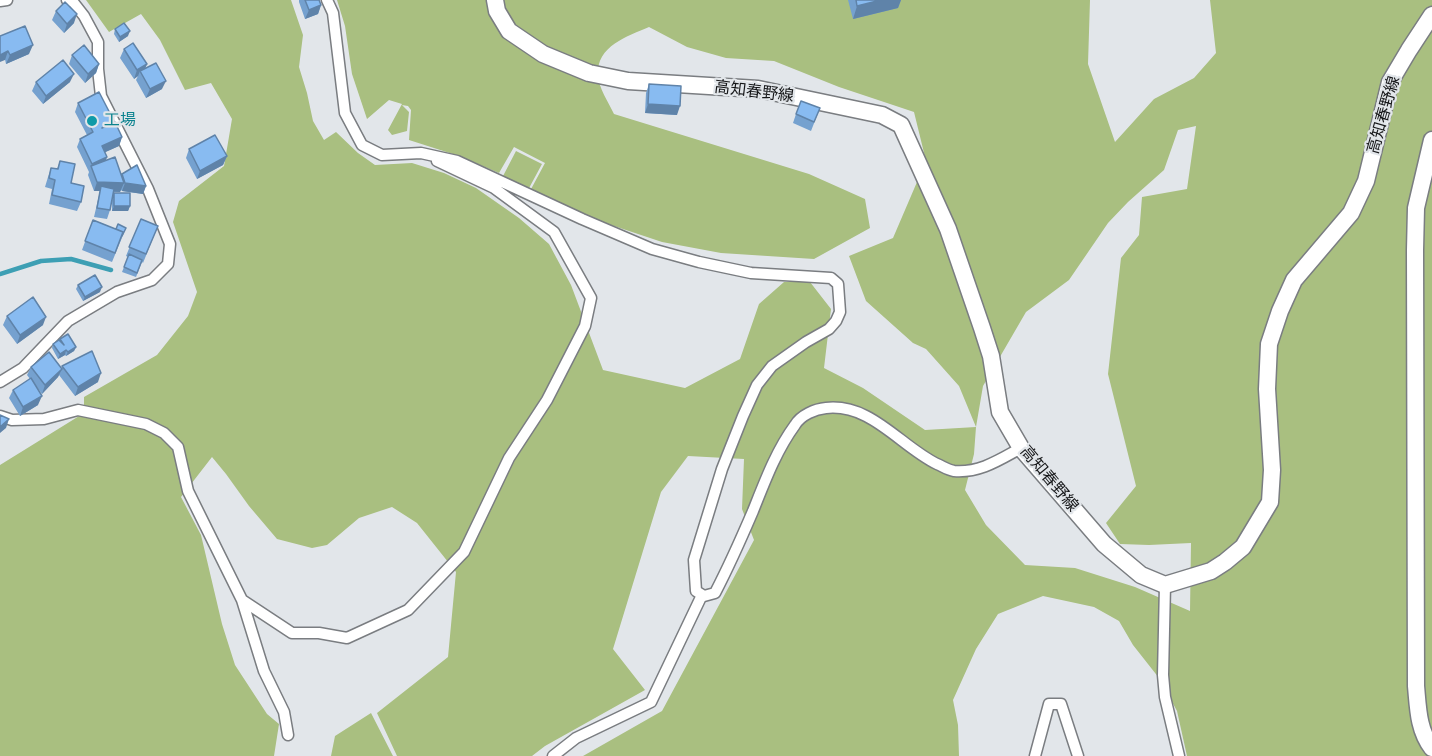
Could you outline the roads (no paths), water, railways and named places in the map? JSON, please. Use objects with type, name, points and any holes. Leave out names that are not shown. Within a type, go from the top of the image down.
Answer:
[{"type":"main road","name":"高知春野線","points":[[495,0],[497,11],[509,31],[543,54],[589,73],[628,81],[758,89],[882,115],[902,125],[948,229],[982,328],[991,356],[1000,412],[1021,448],[1104,544],[1142,575],[1165,585],[1211,571],[1225,562],[1243,547],[1270,502],[1272,470],[1267,388],[1269,344],[1294,280],[1351,213],[1366,181],[1390,82],[1432,15]]},
{"type":"main road","points":[[1432,140],[1416,208],[1415,250],[1416,686],[1420,723],[1432,748]]},
{"type":"street","points":[[0,1],[7,0]]},
{"type":"street","points":[[0,382],[23,368],[68,321],[117,292],[152,280],[168,264],[170,244],[148,189],[101,96],[98,42],[84,16],[73,2],[67,0]]},
{"type":"street","points":[[327,0],[333,13],[345,113],[362,145],[382,155],[421,153],[457,161],[652,249],[741,271],[831,278],[838,284],[840,312],[836,321],[829,329],[772,366],[757,385],[742,416],[722,469],[694,560],[696,591],[702,595],[715,593],[735,555],[773,462],[796,422],[816,408],[832,407],[850,410],[871,418],[926,458],[951,471],[976,470],[1021,448]]},
{"type":"street","points":[[242,600],[292,633],[319,633],[347,638],[408,610],[464,552],[509,458],[547,400],[585,326],[591,298],[554,232],[494,188],[421,153]]},
{"type":"street","points":[[0,416],[12,420],[44,419],[78,410],[146,424],[164,433],[178,447],[188,490],[242,600],[264,671],[284,712],[288,735]]},
{"type":"street","points":[[1165,585],[1163,675],[1165,698],[1179,756]]},
{"type":"street","points":[[553,756],[576,738],[651,702],[702,595]]},
{"type":"street","points":[[1035,756],[1049,704],[1060,704],[1078,756]]},
{"type":"waterway","points":[[0,274],[41,261],[71,259],[111,270]]},
{"type":"place","name":"工場","points":[[92,121]]}]
